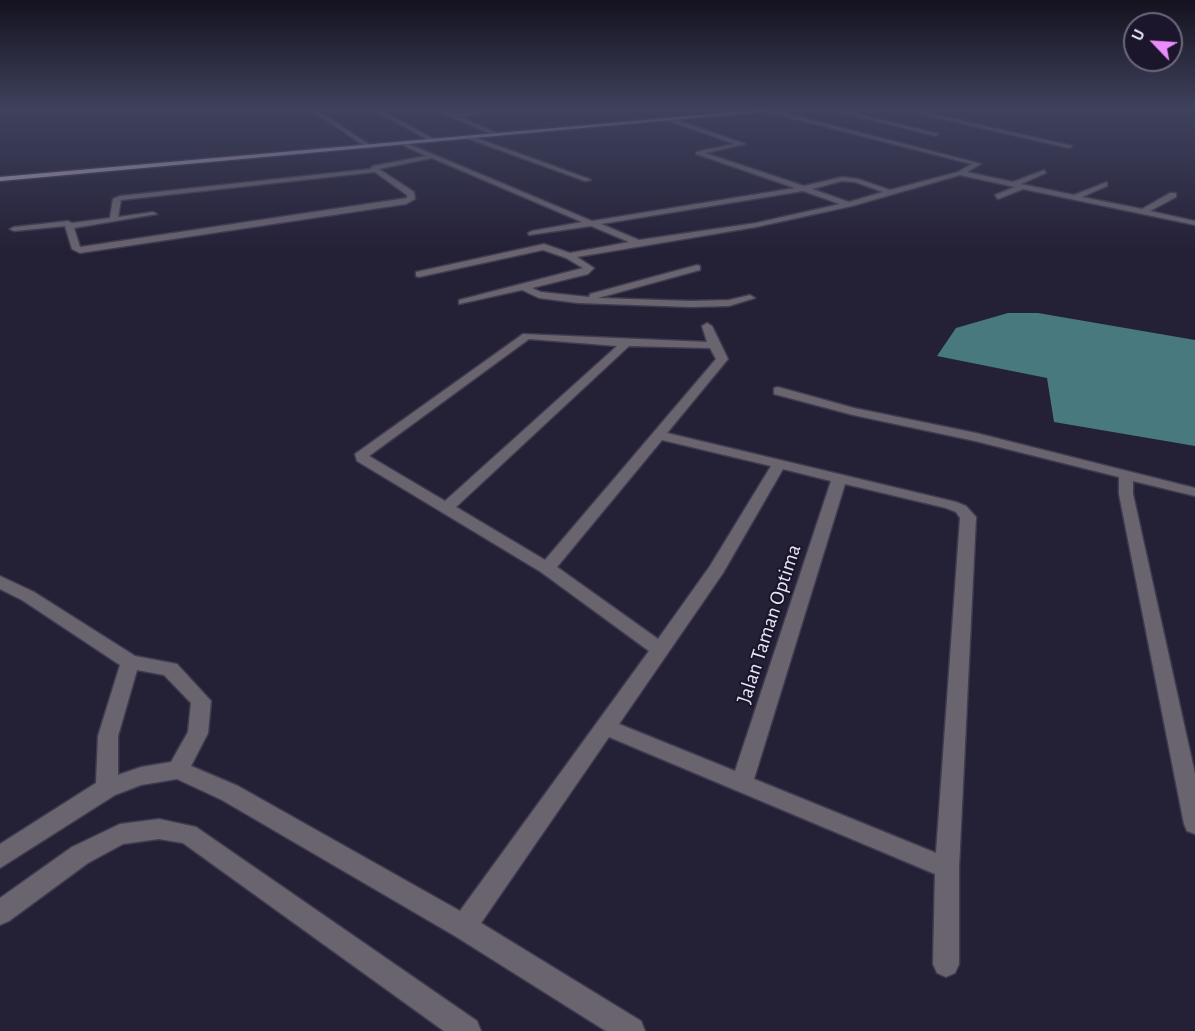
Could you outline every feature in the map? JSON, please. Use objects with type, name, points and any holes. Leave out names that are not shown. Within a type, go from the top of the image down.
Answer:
[{"type":"main road","points":[[0,179],[253,157]]},
{"type":"street","points":[[14,229],[65,222],[69,224],[76,249],[80,250],[406,202],[411,199],[411,194],[373,168],[428,157]]},
{"type":"street","points":[[437,157],[638,243]]},
{"type":"street","points":[[524,157],[587,180]]},
{"type":"street","points":[[710,157],[849,204]]},
{"type":"street","points":[[569,256],[756,225],[849,204],[960,173],[978,164],[951,157]]},
{"type":"street","points":[[114,220],[117,199],[120,198],[376,170]]},
{"type":"street","points":[[998,196],[1044,172]]},
{"type":"street","points":[[960,173],[1195,223]]},
{"type":"street","points":[[532,233],[803,189],[849,179],[890,192]]},
{"type":"street","points":[[1075,197],[1104,184]]},
{"type":"street","points":[[1143,212],[1173,195]]},
{"type":"street","points":[[69,226],[153,214]]},
{"type":"street","points":[[419,274],[540,248],[569,256],[589,268],[589,270],[463,303]]},
{"type":"street","points":[[578,300],[697,268]]},
{"type":"street","points":[[523,287],[539,295],[578,300],[691,304],[729,303],[750,298]]},
{"type":"street","points":[[547,568],[722,359],[707,326]]},
{"type":"street","points":[[660,650],[547,568],[362,459],[362,453],[527,336],[626,343],[714,345]]},
{"type":"street","points":[[445,509],[626,343]]},
{"type":"street","points":[[778,391],[853,411],[976,437],[1195,492]]},
{"type":"street","points":[[659,435],[951,505],[961,509],[968,517],[947,868],[946,964]]},
{"type":"street","points":[[464,927],[717,569],[778,465]]},
{"type":"street","points":[[1126,476],[1126,494],[1195,824]]},
{"type":"street","name":"Jalan Taman Optima","points":[[742,783],[839,479]]},
{"type":"street","points":[[0,582],[28,596],[130,662],[170,669],[201,701],[198,733],[178,770]]},
{"type":"street","points":[[107,788],[108,736],[130,662]]},
{"type":"street","points":[[605,727],[947,868]]},
{"type":"street","points":[[0,857],[107,788],[141,776],[178,770],[230,793],[464,927],[631,1031]]},
{"type":"street","points":[[0,913],[80,855],[120,834],[159,829],[188,834],[467,1031]]},
{"type":"shaded area","points":[[1008,313],[1038,313],[1195,340],[1195,446],[1054,422],[1047,378],[937,356],[956,328]]}]
